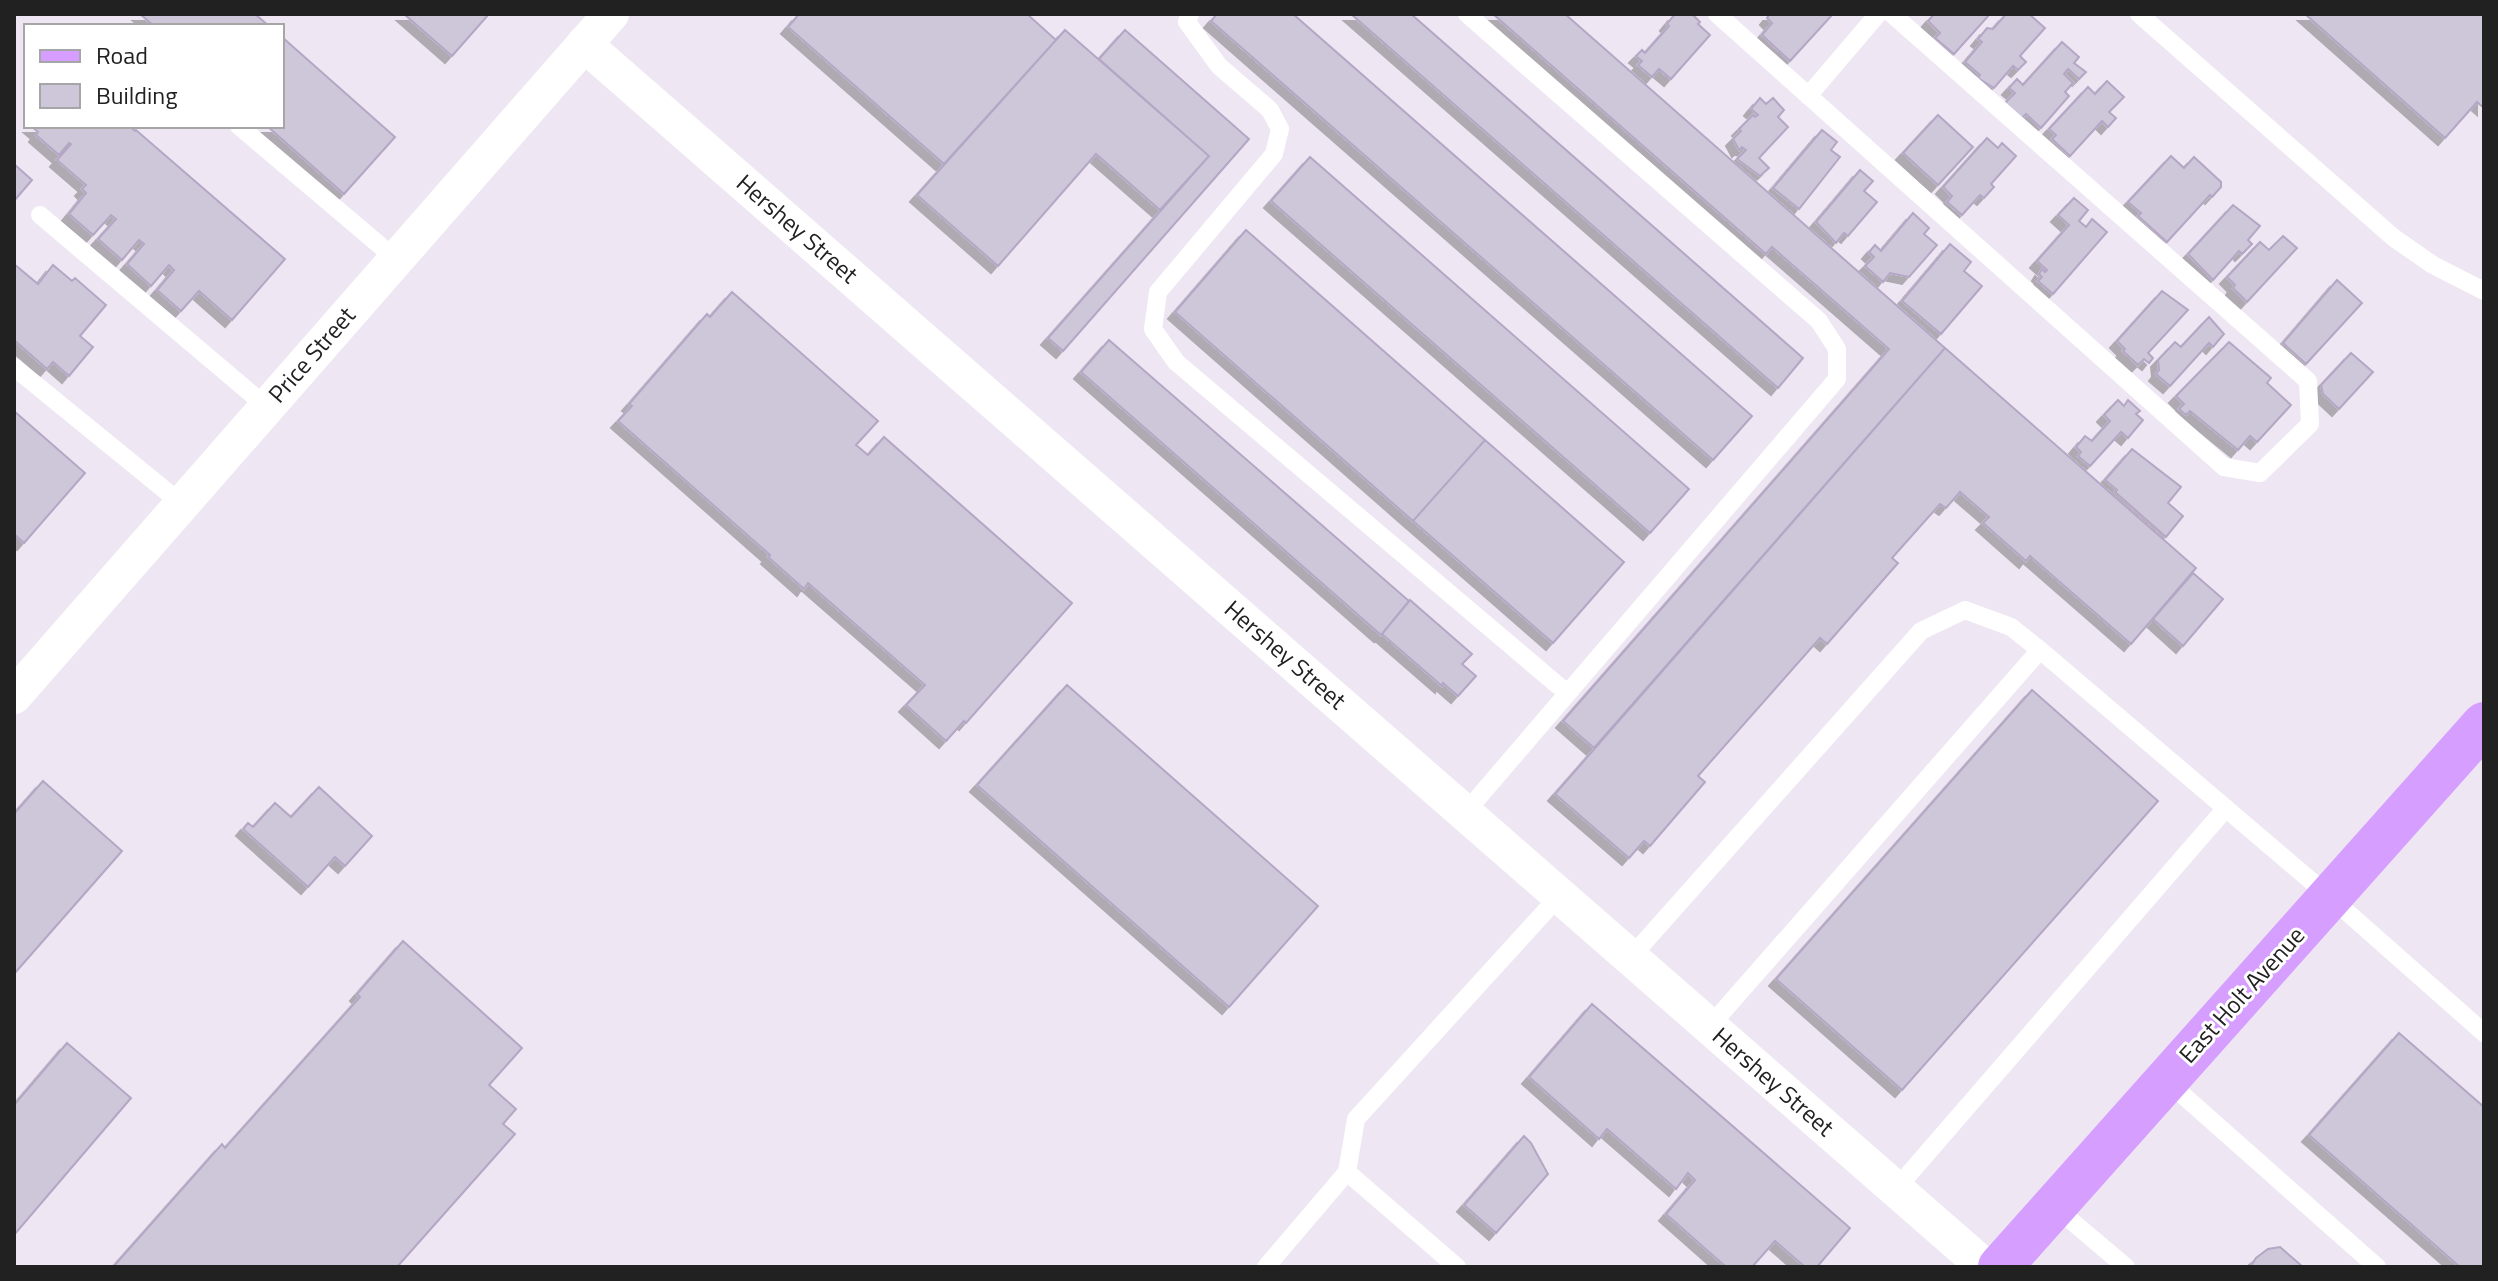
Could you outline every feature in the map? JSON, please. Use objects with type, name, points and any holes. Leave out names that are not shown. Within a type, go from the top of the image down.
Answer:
[{"type":"main road","name":"East Holt Avenue","points":[[2000,1267],[2484,724]]},
{"type":"street","name":"Price Street","points":[[14,696],[611,14]]},
{"type":"street","name":"Hershey Street","points":[[584,44],[1985,1267]]},
{"type":"lane","points":[[1190,14],[1187,22],[1219,66],[1270,110],[1280,129],[1274,154],[1158,292],[1153,329],[1176,362],[1567,693]]},
{"type":"lane","points":[[1465,813],[1837,379],[1837,349],[1819,321],[1467,14]]},
{"type":"lane","points":[[1717,14],[2224,467],[2260,473],[2310,424],[2308,381],[1892,14]]},
{"type":"lane","points":[[1808,96],[1878,14]]},
{"type":"lane","points":[[2139,14],[2394,238],[2433,265],[2484,291]]},
{"type":"lane","points":[[241,128],[396,259]]},
{"type":"lane","points":[[40,215],[267,407]]},
{"type":"lane","points":[[14,367],[182,504]]},
{"type":"lane","points":[[1631,957],[1921,631],[1965,610],[2011,627],[2040,650],[2484,1033]]},
{"type":"lane","points":[[1710,1026],[2040,650]]},
{"type":"lane","points":[[1896,1189],[2226,808]]},
{"type":"lane","points":[[1266,1267],[1347,1172],[1356,1119],[1560,895]]},
{"type":"lane","points":[[2167,1081],[2377,1267]]},
{"type":"lane","points":[[1347,1172],[1457,1267]]},
{"type":"lane","points":[[2054,1206],[2126,1267]]},
{"type":"building","points":[[140,14],[255,14],[267,24],[152,24]]},
{"type":"building","points":[[404,14],[489,14],[452,56]]},
{"type":"building","points":[[799,14],[1027,14],[1056,40],[944,164],[788,27]]},
{"type":"building","points":[[1217,14],[1293,14],[1752,416],[1713,460],[1211,21]]},
{"type":"building","points":[[1351,14],[1411,14],[1803,358],[1778,388]]},
{"type":"building","points":[[1493,14],[1565,14],[1945,348],[1594,748],[1563,721],[1889,349],[1772,247],[1766,254]]},
{"type":"building","points":[[1675,14],[1692,14],[1710,35],[1671,79],[1659,69],[1652,77],[1638,65],[1642,61],[1636,56],[1642,50],[1645,53],[1669,26],[1667,24]]},
{"type":"building","points":[[1770,14],[1833,14],[1790,61],[1762,35],[1772,23],[1767,18]]},
{"type":"building","points":[[1934,14],[1990,14],[1954,54],[1935,38],[1940,33],[1928,21]]},
{"type":"building","points":[[2006,14],[2029,14],[2045,28],[2020,56],[2026,62],[2018,70],[2013,66],[1994,88],[1978,78],[1980,75],[1965,62],[1982,42],[1978,39],[1987,28],[1993,29]]},
{"type":"building","points":[[2305,14],[2484,14],[2484,108],[2477,102],[2445,138]]},
{"type":"building","points":[[1065,30],[1209,156],[1160,210],[1096,154],[998,266],[917,195]]},
{"type":"building","points":[[1125,30],[1249,139],[1063,351],[1048,338],[1209,156],[1099,59]]},
{"type":"building","points":[[284,39],[395,137],[344,194],[269,128],[284,128]]},
{"type":"building","points":[[2062,42],[2079,57],[2074,63],[2086,72],[2079,79],[2068,69],[2064,74],[2073,83],[2065,92],[2069,96],[2041,128],[2026,114],[2022,118],[2005,103],[2015,93],[2009,88],[2017,79],[2023,85]]},
{"type":"building","points":[[2107,81],[2124,97],[2109,112],[2116,118],[2108,127],[2102,121],[2070,156],[2052,139],[2056,135],[2049,129],[2088,87],[2095,94]]},
{"type":"building","points":[[1760,98],[1766,104],[1773,98],[1784,110],[1778,117],[1788,127],[1759,158],[1769,168],[1760,176],[1737,159],[1746,150],[1742,147],[1739,150],[1733,139],[1753,115],[1758,115],[1751,109]]},
{"type":"building","points":[[1938,115],[1973,147],[1938,185],[1903,153]]},
{"type":"building","points":[[33,128],[136,130],[285,259],[232,320],[199,291],[181,311],[157,290],[174,270],[169,265],[151,286],[127,264],[144,244],[139,240],[122,260],[98,239],[116,219],[111,215],[93,235],[69,214],[86,193],[82,189],[86,185],[57,160],[71,144],[59,155],[36,135],[38,132]]},
{"type":"building","points":[[1822,130],[1837,142],[1831,150],[1840,157],[1799,209],[1773,188]]},
{"type":"building","points":[[1987,138],[1998,148],[2002,143],[2016,156],[1991,184],[1994,187],[1984,198],[1980,195],[1962,215],[1947,202],[1952,196],[1943,187]]},
{"type":"building","points":[[2171,156],[2184,168],[2194,157],[2221,182],[2221,187],[2167,242],[2138,216],[2141,213],[2128,202]]},
{"type":"building","points":[[1310,157],[1689,489],[1650,533],[1271,201]]},
{"type":"building","points":[[14,164],[32,180],[14,201]]},
{"type":"building","points":[[1860,170],[1873,181],[1864,191],[1877,202],[1848,236],[1844,233],[1836,243],[1816,222]]},
{"type":"building","points":[[2074,198],[2088,210],[2079,221],[2086,227],[2092,219],[2107,232],[2053,294],[2038,281],[2042,277],[2039,274],[2042,269],[2047,270],[2037,261],[2069,225],[2058,215]]},
{"type":"building","points":[[2233,205],[2260,226],[2248,240],[2252,244],[2242,254],[2239,251],[2213,280],[2188,254]]},
{"type":"building","points":[[1913,213],[1929,228],[1924,234],[1937,245],[1909,277],[1890,273],[1883,282],[1865,266],[1874,257],[1869,252],[1875,245],[1881,251]]},
{"type":"building","points":[[1246,230],[1485,440],[1413,521],[1175,312]]},
{"type":"building","points":[[2283,236],[2297,248],[2247,302],[2227,277],[2260,242],[2269,250]]},
{"type":"building","points":[[1950,244],[1971,262],[1964,271],[1982,286],[1941,334],[1902,301]]},
{"type":"building","points":[[14,264],[38,284],[53,265],[72,281],[75,278],[106,305],[80,336],[93,347],[69,376],[53,362],[47,369],[14,340]]},
{"type":"building","points":[[2337,280],[2362,303],[2306,364],[2283,343]]},
{"type":"building","points":[[2162,291],[2188,310],[2148,353],[2153,358],[2149,363],[2144,359],[2138,365],[2117,341]]},
{"type":"building","points":[[732,292],[878,421],[856,445],[868,455],[884,437],[1072,603],[966,723],[964,721],[946,741],[906,705],[925,685],[808,583],[804,589],[768,557],[770,555],[618,421],[632,406],[629,404],[707,314],[710,317]]},
{"type":"building","points":[[2209,317],[2224,334],[2213,347],[2209,343],[2170,386],[2156,374],[2159,370],[2158,360],[2175,342],[2181,347]]},
{"type":"building","points":[[1109,340],[1409,601],[1381,635],[1081,372]]},
{"type":"building","points":[[2229,342],[2271,378],[2267,383],[2291,405],[2257,442],[2250,436],[2238,450],[2190,411],[2186,415],[2179,409],[2184,404],[2176,396]]},
{"type":"building","points":[[1945,348],[2196,568],[2131,644],[2030,556],[2026,561],[1983,523],[1989,517],[1960,492],[1946,508],[1940,504],[1892,558],[1898,563],[1827,644],[1820,638],[1698,776],[1705,782],[1650,846],[1644,841],[1629,858],[1555,794]]},
{"type":"building","points":[[2351,353],[2373,372],[2339,409],[2323,394],[2321,385]]},
{"type":"building","points":[[2118,400],[2124,406],[2128,400],[2140,411],[2136,414],[2143,420],[2128,438],[2121,432],[2090,466],[2078,456],[2081,452],[2076,447],[2085,436],[2092,441],[2110,421],[2104,415]]},
{"type":"building","points":[[14,411],[85,473],[24,543],[14,534]]},
{"type":"building","points":[[1485,440],[1624,562],[1553,643],[1413,521]]},
{"type":"building","points":[[2132,449],[2181,487],[2168,503],[2183,516],[2166,537],[2105,480]]},
{"type":"building","points":[[2193,573],[2223,599],[2183,646],[2153,619]]},
{"type":"building","points":[[1410,600],[1472,654],[1462,664],[1476,676],[1458,696],[1382,634]]},
{"type":"building","points":[[1067,685],[1318,906],[1229,1007],[977,785]]},
{"type":"building","points":[[2032,690],[2158,801],[1902,1090],[1776,979]]},
{"type":"building","points":[[43,781],[122,851],[14,974],[14,814]]},
{"type":"building","points":[[319,787],[372,836],[345,866],[335,857],[308,887],[243,829],[248,823],[253,827],[275,803],[291,817]]},
{"type":"building","points":[[403,941],[522,1048],[489,1085],[516,1109],[503,1124],[515,1134],[397,1267],[113,1267],[222,1144],[225,1148],[360,997],[357,994]]},
{"type":"building","points":[[1592,1004],[1850,1228],[1817,1267],[1805,1267],[1775,1241],[1752,1267],[1726,1267],[1666,1214],[1695,1180],[1688,1173],[1676,1189],[1607,1129],[1599,1139],[1529,1077]]},
{"type":"building","points":[[2399,1033],[2484,1107],[2484,1267],[2460,1267],[2309,1135]]},
{"type":"building","points":[[67,1043],[131,1098],[14,1235],[14,1105]]},
{"type":"building","points":[[1524,1136],[1548,1174],[1496,1233],[1464,1205]]},
{"type":"building","points":[[2280,1247],[2303,1267],[2250,1267],[2268,1249]]}]
